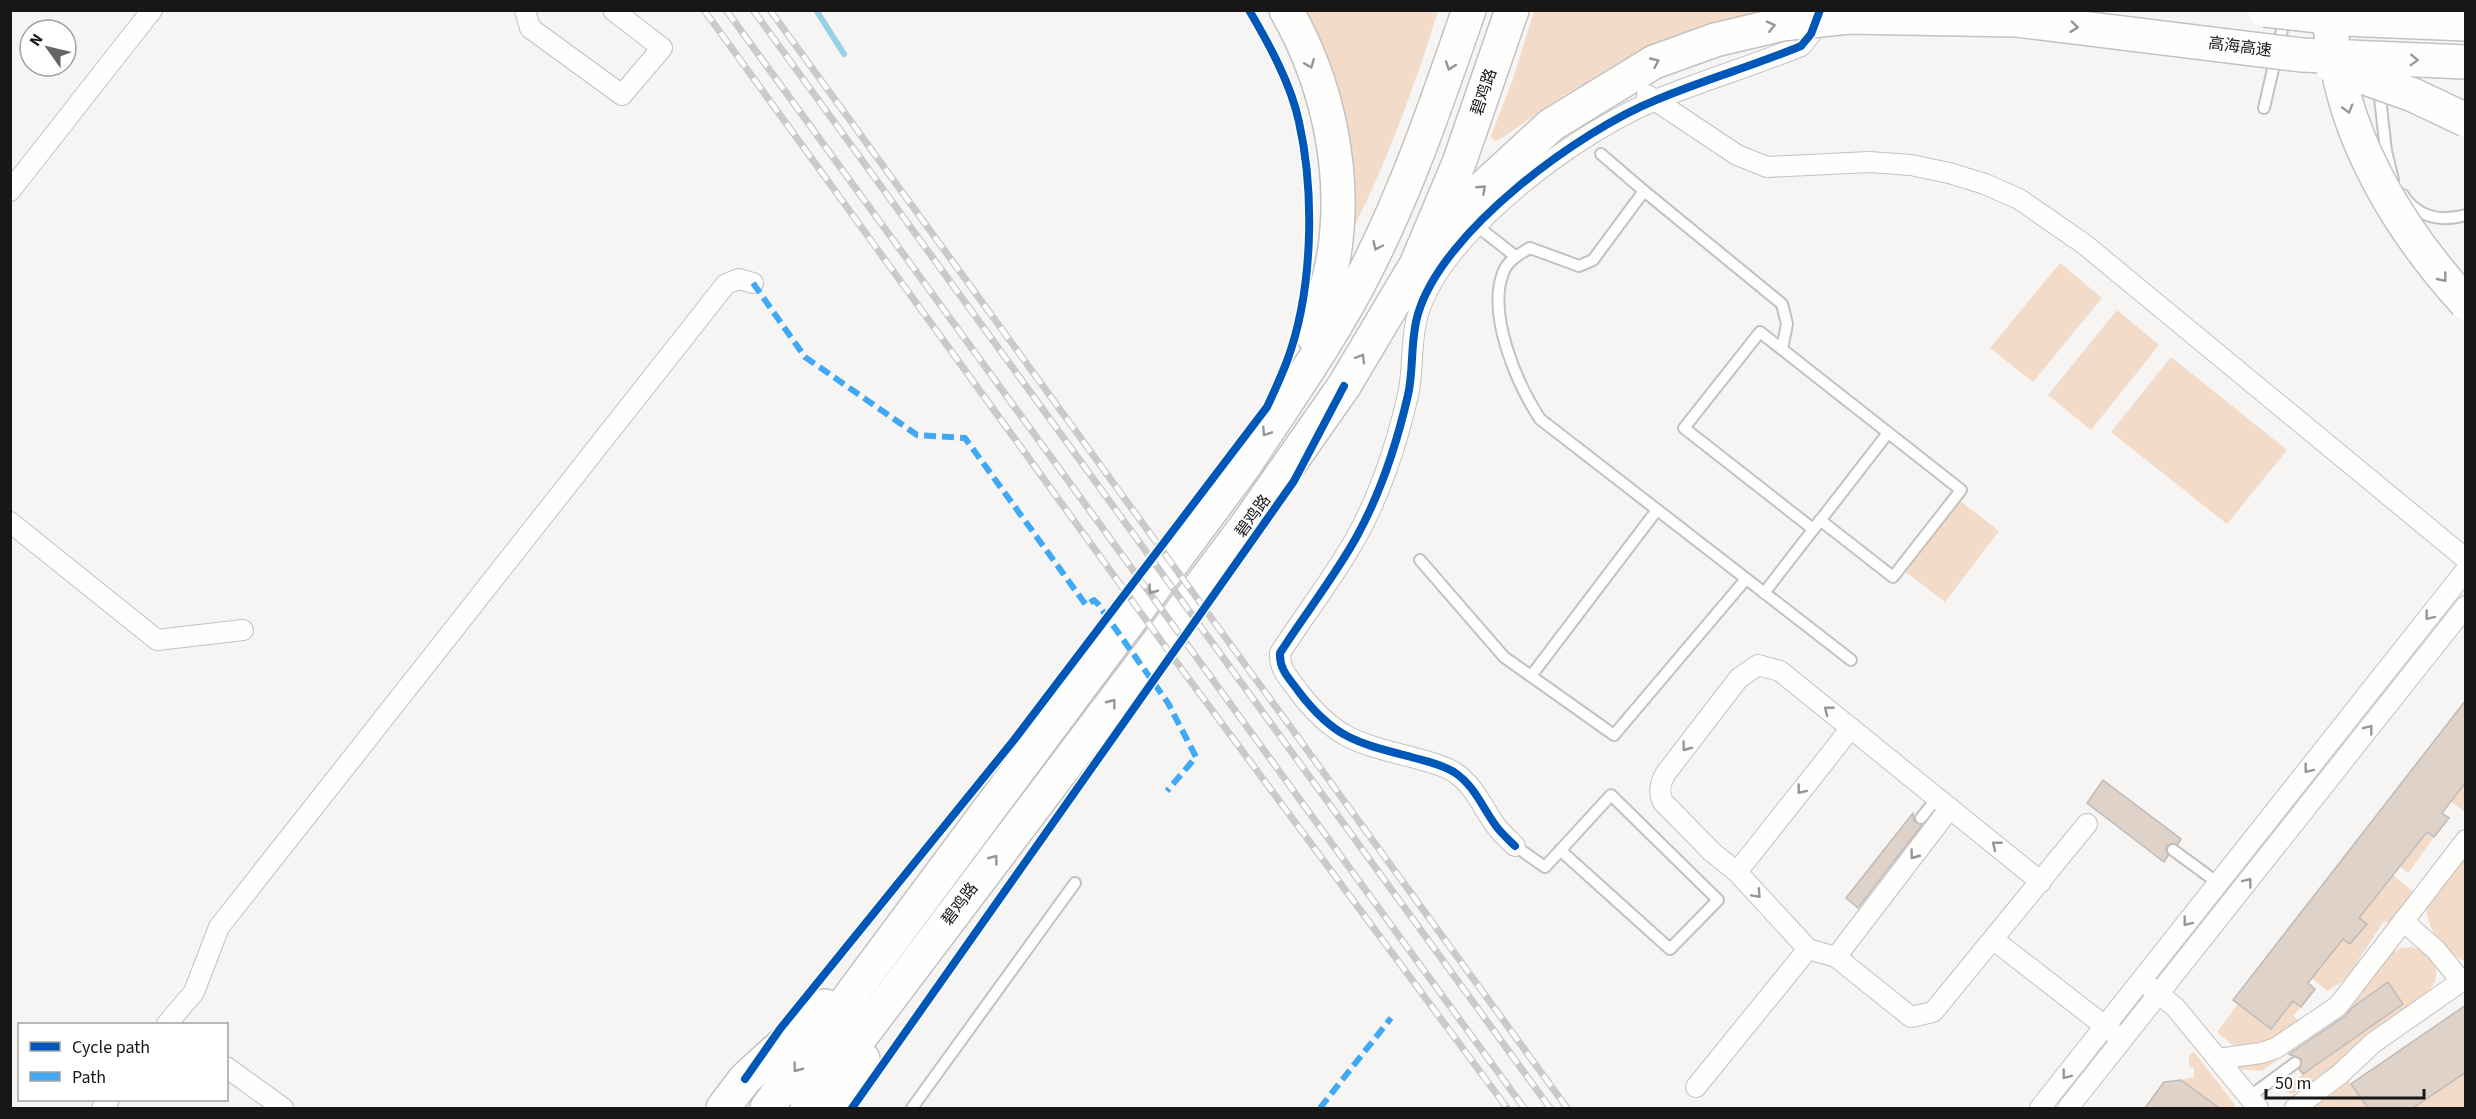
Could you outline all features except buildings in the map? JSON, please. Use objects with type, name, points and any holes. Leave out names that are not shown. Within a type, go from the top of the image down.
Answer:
[{"type":"highway","points":[[1286,10],[1295,26],[1317,83],[1335,150],[1338,180],[1334,254],[1327,290],[1295,388]]},
{"type":"highway","name":"碧鸡路","points":[[895,963],[1245,465],[1295,388],[1364,273],[1388,223],[1427,131],[1469,10]]},
{"type":"highway","name":"碧鸡路","points":[[895,963],[1246,526],[1344,386],[1416,265],[1459,163],[1512,10]]},
{"type":"highway","points":[[1979,10],[2016,20]]},
{"type":"highway","points":[[2265,10],[2344,19],[2466,24]]},
{"type":"highway","points":[[2327,10],[2342,87],[2362,146],[2379,182],[2421,249],[2466,303]]},
{"type":"highway","points":[[1416,265],[1474,196],[1551,125],[1654,62],[1715,40],[1782,24],[1849,17],[2016,20]]},
{"type":"highway","name":"高海高速","points":[[2016,20],[2302,55],[2466,62]]},
{"type":"highway","points":[[2302,55],[2413,95],[2466,120]]},
{"type":"highway","points":[[723,1108],[745,1079],[895,963]]},
{"type":"highway","points":[[767,1108],[895,963]]},
{"type":"highway","points":[[807,1108],[895,963]]},
{"type":"highway","points":[[838,1108],[895,963]]},
{"type":"street","points":[[10,191],[152,10]]},
{"type":"street","points":[[525,10],[530,28],[621,95],[662,48],[613,10]]},
{"type":"street","points":[[1515,846],[1496,827],[1468,783],[1452,771],[1433,763],[1347,738],[1314,712],[1279,663],[1280,653],[1357,536],[1385,475],[1408,393],[1418,313],[1436,278],[1477,226],[1530,177],[1596,132],[1654,100],[1801,46],[1812,34],[1820,10]]},
{"type":"street","points":[[1625,79],[1737,155],[1767,167],[1869,162],[1911,165],[1976,181],[2019,199],[2084,244],[2466,559]]},
{"type":"street","points":[[168,1023],[194,992],[219,927],[726,284],[739,279],[753,283]]},
{"type":"street","points":[[10,522],[157,640],[243,630]]},
{"type":"street","points":[[2040,1108],[2466,570]]},
{"type":"street","points":[[2068,1108],[2466,606]]},
{"type":"street","points":[[2041,882],[1780,671],[1769,666],[1758,665],[1748,669],[1738,678],[1666,773],[1660,788],[1664,802],[1712,852],[1737,872],[1808,949],[1836,957],[1900,1011],[1911,1017],[1922,1017],[1941,1006],[2041,882],[2087,824]]},
{"type":"street","points":[[1737,872],[1851,728]]},
{"type":"street","points":[[1836,957],[1943,803]]},
{"type":"street","points":[[2218,1059],[2261,1053],[2276,1048],[2338,1006],[2466,840]]},
{"type":"street","points":[[2295,1108],[2339,1075],[2373,1043],[2463,980],[2436,950],[2403,921]]},
{"type":"street","points":[[1994,940],[2122,1040]]},
{"type":"street","points":[[1696,1087],[1808,949]]},
{"type":"street","points":[[2141,980],[2175,1007],[2254,1103]]},
{"type":"street","points":[[228,1069],[284,1108]]},
{"type":"lane","points":[[2264,108],[2286,10]]},
{"type":"lane","points":[[2348,10],[2360,28]]},
{"type":"lane","points":[[2370,46],[2378,69],[2386,151],[2393,180],[2407,202],[2426,216],[2444,220],[2466,215]]},
{"type":"lane","points":[[1601,154],[1782,304],[1787,324],[1782,349]]},
{"type":"lane","points":[[1644,191],[1593,260],[1579,266],[1530,248],[1515,256],[1503,272],[1498,306],[1508,350],[1528,400],[1540,419],[1851,660]]},
{"type":"lane","points":[[1477,226],[1515,256]]},
{"type":"lane","points":[[1760,332],[1888,433],[1961,490],[1893,578],[1684,428],[1760,332]]},
{"type":"lane","points":[[1764,593],[1888,433]]},
{"type":"lane","points":[[1531,676],[1657,510]]},
{"type":"lane","points":[[1420,560],[1504,657],[1614,735],[1746,579]]},
{"type":"lane","points":[[1515,846],[1545,867],[1560,850],[1611,795],[1718,900],[1670,949],[1560,850]]},
{"type":"lane","points":[[1921,818],[1943,803]]},
{"type":"lane","points":[[2173,850],[2218,883]]},
{"type":"lane","points":[[912,1108],[1075,883]]},
{"type":"lane","points":[[2254,1103],[2295,1063]]},
{"type":"shaded area","points":[[1298,11],[1438,11],[1400,121],[1379,174],[1354,227],[1354,181],[1347,136]]},
{"type":"shaded area","points":[[1534,11],[1807,11],[1622,65],[1564,95],[1499,140],[1494,141],[1491,136],[1513,79]]},
{"type":"shaded area","points":[[2060,263],[2102,298],[2033,382],[1990,348]]},
{"type":"shaded area","points":[[2117,310],[2159,345],[2091,430],[2048,395]]},
{"type":"shaded area","points":[[2171,357],[2287,450],[2227,524],[2111,432]]},
{"type":"shaded area","points":[[1960,501],[1999,531],[1945,602],[1906,572]]},
{"type":"shaded area","points":[[2465,782],[2465,810],[2464,811],[2451,802]]},
{"type":"shaded area","points":[[2427,832],[2434,837],[2408,873],[2391,860],[2398,851],[2407,858]]},
{"type":"shaded area","points":[[2465,850],[2465,961],[2449,952],[2438,940],[2427,916],[2426,907]]},
{"type":"shaded area","points":[[2393,875],[2415,893],[2391,924],[2384,921],[2357,962],[2362,966],[2350,983],[2345,980],[2327,991],[2312,978],[2343,939],[2350,944],[2366,924],[2359,918]]},
{"type":"shaded area","points":[[2411,947],[2427,954],[2436,965],[2435,979],[2427,994],[2365,1036],[2319,1080],[2301,1091],[2291,1094],[2286,1091],[2285,1087],[2402,1004],[2388,982],[2262,1071],[2239,1069],[2238,1066],[2265,1058],[2390,954],[2401,948]]},
{"type":"shaded area","points":[[2293,1001],[2301,1007],[2293,1016],[2302,1023],[2271,1044],[2236,1048],[2217,1032],[2238,1004],[2271,1029]]},
{"type":"shaded area","points":[[2194,1052],[2236,1108],[2204,1108],[2209,1101],[2181,1080],[2194,1077],[2194,1068],[2189,1067],[2189,1055]]},
{"type":"shaded area","points":[[2465,1072],[2465,1108],[2413,1108],[2436,1092],[2432,1085]]},
{"type":"shaded area","points":[[2348,1080],[2368,1108],[2310,1108]]},
{"type":"waterway","points":[[816,10],[844,54]]},
{"type":"railway","points":[[704,10],[1183,671],[1507,1108]]},
{"type":"railway","points":[[726,10],[1524,1108]]},
{"type":"railway","points":[[753,10],[1550,1108]]},
{"type":"railway","points":[[770,10],[1567,1108]]},
{"type":"marked path","points":[[753,283],[805,357],[917,435],[965,438],[1086,605],[1094,600],[1098,604],[1168,703],[1196,757],[1167,791]]},
{"type":"marked path","points":[[1320,1108],[1391,1018]]},
{"type":"cycle path","points":[[745,1079],[780,1029],[1014,740],[1267,407],[1287,361],[1296,334],[1302,304],[1309,242],[1308,180],[1299,122],[1291,93],[1249,10]]},
{"type":"cycle path","points":[[1515,846],[1498,829],[1478,797],[1454,772],[1433,763],[1348,737],[1324,720],[1286,674],[1281,664],[1280,653],[1330,580],[1374,502],[1399,431],[1408,395],[1418,314],[1432,282],[1454,250],[1484,218],[1553,159],[1590,135],[1656,100],[1801,46],[1811,34],[1820,10]]},
{"type":"cycle path","points":[[852,1108],[1294,481],[1344,386]]}]
